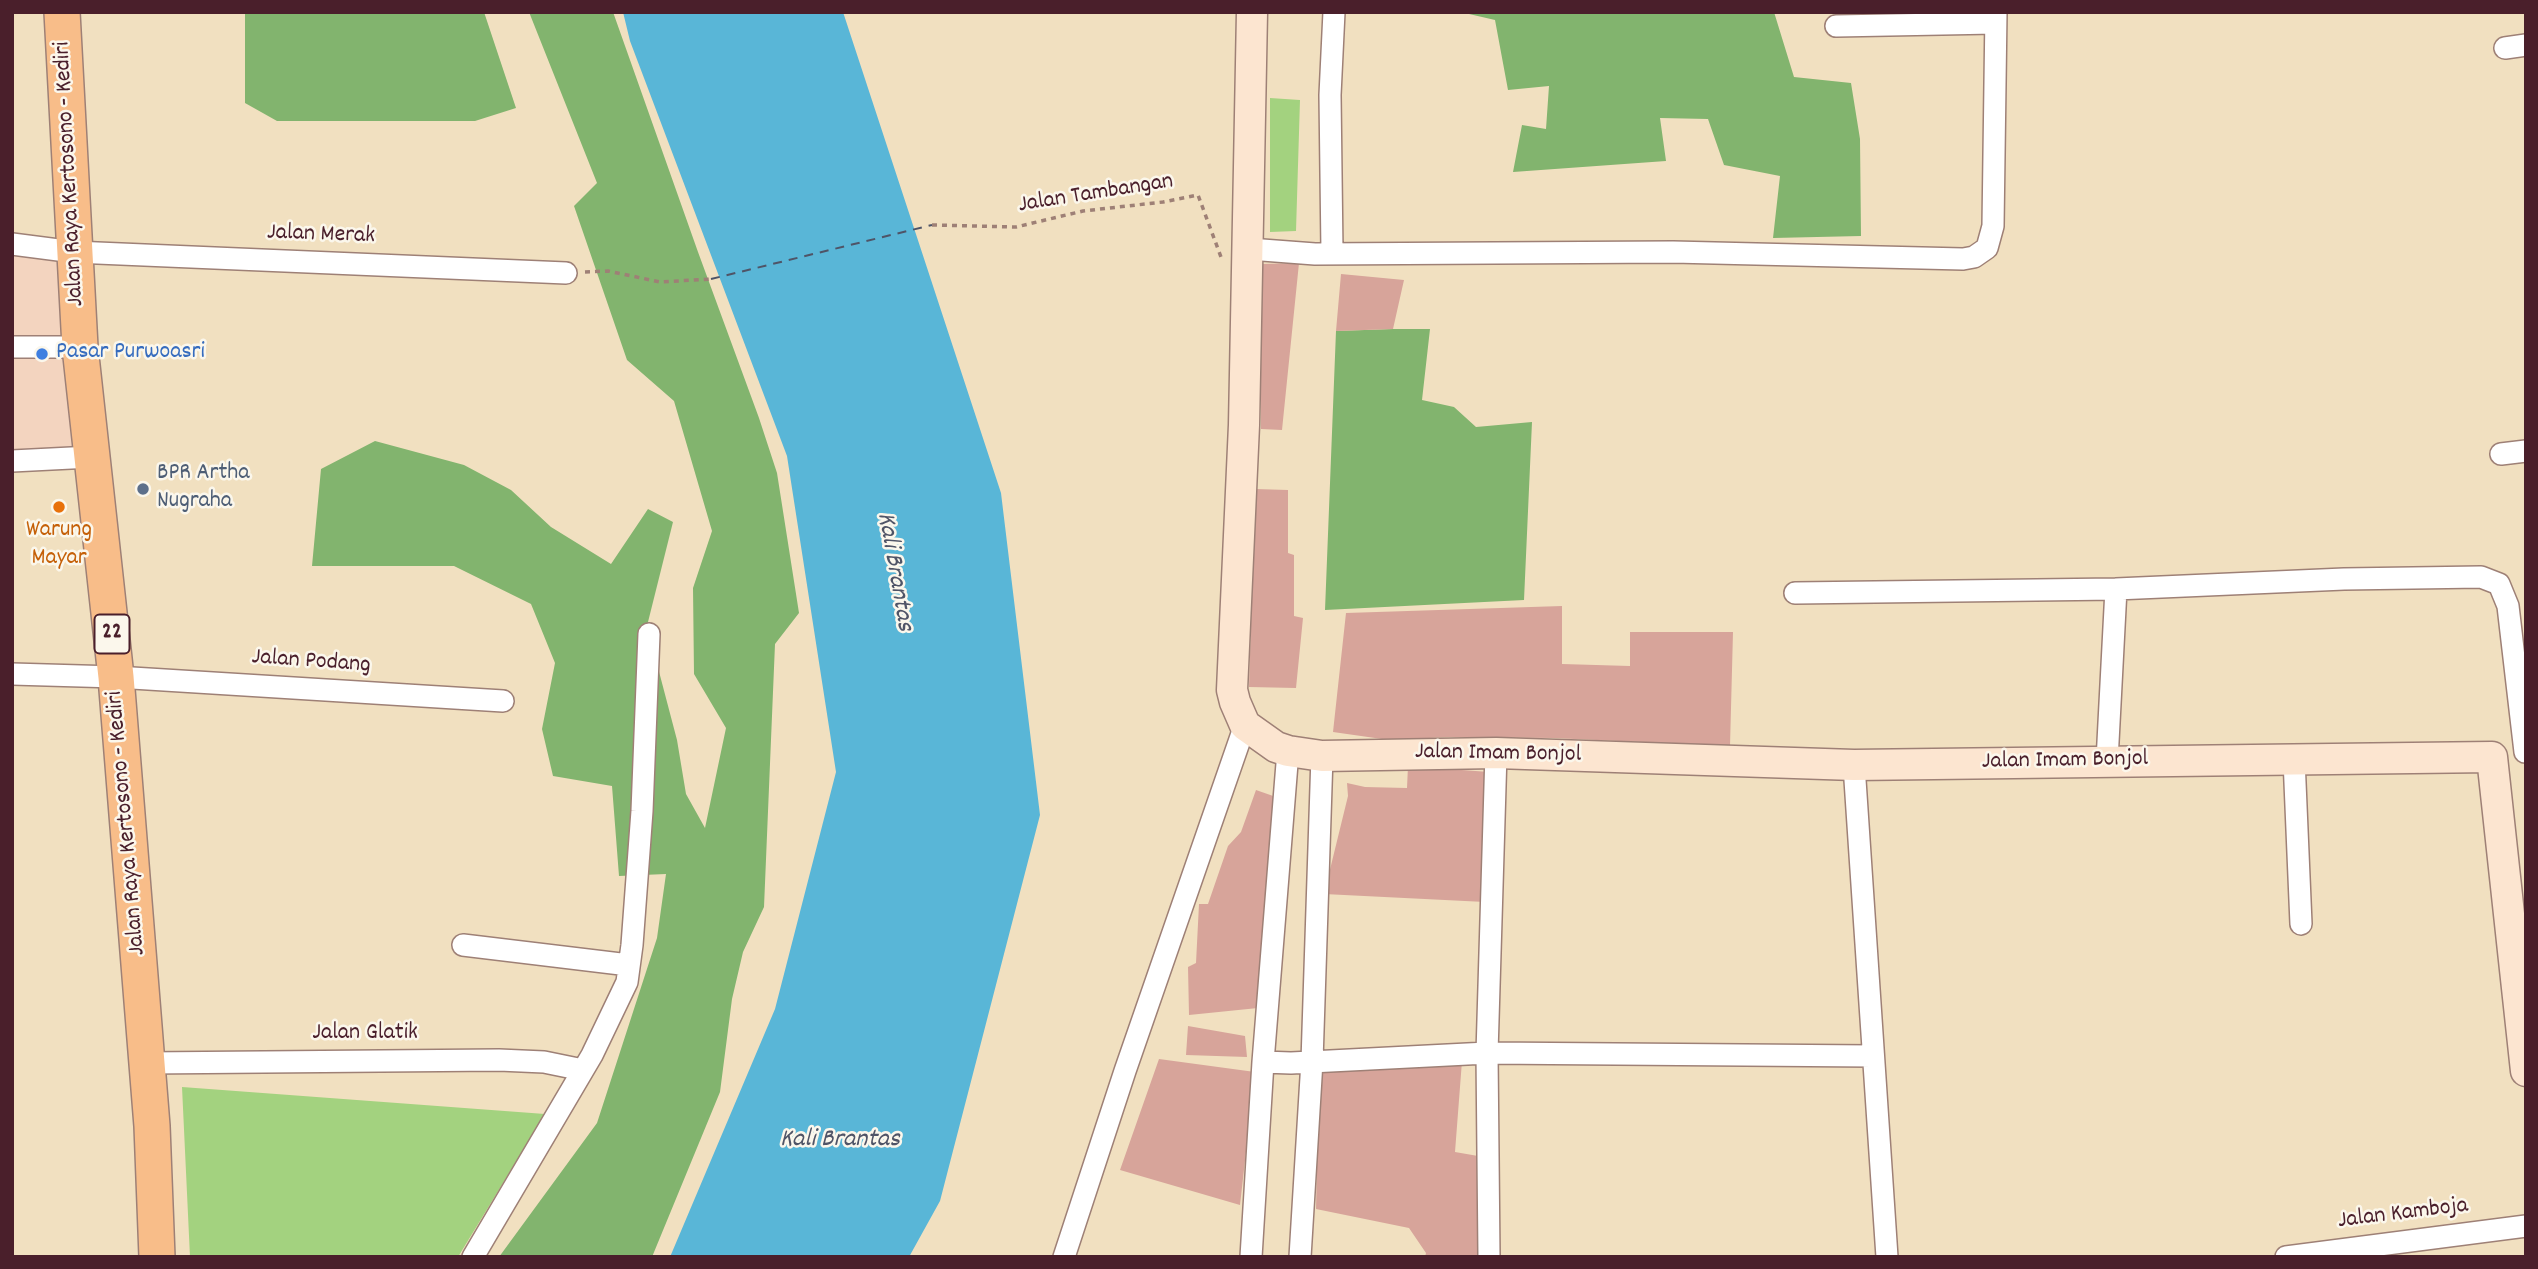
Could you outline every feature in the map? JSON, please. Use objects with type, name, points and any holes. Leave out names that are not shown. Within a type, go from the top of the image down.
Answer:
[{"type":"highway","name":"Jalan Raya Kertosono - Kediri","points":[[62,12],[80,347],[116,677],[152,1126],[157,1257]]},
{"type":"main road","points":[[1252,12],[1235,253],[1244,425],[1232,690],[1234,702],[1245,725],[1267,742],[1305,754]]},
{"type":"main road","name":"Jalan Imam Bonjol","points":[[1305,754],[1496,753],[1854,765],[2492,757]]},
{"type":"main road","points":[[2492,757],[2526,1071]]},
{"type":"street","points":[[1323,253],[1334,12]]},
{"type":"street","points":[[1235,253],[1673,253],[1963,259],[1974,257],[1987,248],[1993,226],[1996,18],[1836,26]]},
{"type":"street","name":"Jalan Merak","points":[[12,244],[74,252],[566,273]]},
{"type":"street","points":[[12,347],[80,347]]},
{"type":"street","points":[[2501,454],[2526,451]]},
{"type":"street","points":[[12,461],[91,457]]},
{"type":"street","points":[[1795,593],[2116,589],[2344,579],[2489,579],[2500,584],[2508,606],[2525,751],[2492,757]]},
{"type":"street","points":[[2107,761],[2116,589]]},
{"type":"street","points":[[472,1257],[583,1070],[627,982],[642,811],[649,634]]},
{"type":"street","name":"Jalan Podang","points":[[12,674],[116,677],[503,701]]},
{"type":"street","points":[[1064,1257],[1125,1071],[1245,725]]},
{"type":"street","points":[[1489,1257],[1486,1053],[1496,753]]},
{"type":"street","points":[[1251,1257],[1263,1062],[1305,754]]},
{"type":"street","points":[[1300,1257],[1305,754]]},
{"type":"street","points":[[2294,760],[2301,924]]},
{"type":"street","points":[[1854,765],[1887,1257]]},
{"type":"street","points":[[463,946],[629,965]]},
{"type":"street","points":[[1263,1062],[1486,1053],[1873,1056]]},
{"type":"street","name":"Jalan Glatik","points":[[146,1063],[499,1060],[544,1062],[583,1070]]},
{"type":"street","name":"Jalan Kamboja","points":[[2286,1257],[2526,1226]]},
{"type":"path","name":"Jalan Tambangan","points":[[932,225],[1016,227],[1083,211],[1163,202],[1198,195],[1235,253]]},
{"type":"path","points":[[566,273],[608,271],[660,282],[711,279]]},
{"type":"shaded area","name":"Pasar Purwoasri","points":[[12,244],[64,247],[79,461],[12,466]]},
{"type":"green space","points":[[245,12],[484,12],[516,108],[475,121],[277,121],[245,103]]},
{"type":"green space","points":[[529,12],[613,12],[777,473],[799,613],[775,644],[764,907],[743,952],[732,999],[720,1092],[652,1257],[499,1257],[597,1123],[657,938],[666,874],[619,876],[612,786],[553,776],[542,729],[555,663],[531,604],[454,566],[312,566],[321,469],[375,441],[464,465],[511,490],[551,527],[611,564],[648,509],[673,522],[647,626],[677,740],[686,794],[705,828],[726,728],[694,674],[693,588],[712,531],[674,401],[627,360],[574,206],[597,183]]},
{"type":"green space","points":[[1469,12],[1774,12],[1794,77],[1851,83],[1860,139],[1861,236],[1773,238],[1780,176],[1724,165],[1708,119],[1660,118],[1666,161],[1513,172],[1522,125],[1546,129],[1549,86],[1508,90],[1495,20]]},
{"type":"green space","points":[[1270,98],[1300,100],[1296,231],[1270,232]]},
{"type":"green space","points":[[1430,329],[1422,400],[1454,407],[1476,427],[1532,422],[1524,600],[1325,610],[1336,331]]},
{"type":"green space","points":[[182,1087],[545,1114],[458,1257],[190,1257]]},
{"type":"water","name":"Kali Brantas","points":[[623,12],[843,12],[1001,493],[1040,815],[940,1201],[909,1257],[670,1257],[775,1009],[836,772],[787,456],[630,41]]},
{"type":"building","points":[[1299,263],[1282,430],[1261,429],[1261,264]]},
{"type":"building","points":[[1341,274],[1404,280],[1393,329],[1336,331]]},
{"type":"building","points":[[1255,489],[1288,490],[1288,553],[1294,555],[1294,616],[1303,618],[1296,688],[1249,687]]},
{"type":"building","points":[[1562,606],[1562,664],[1630,666],[1630,632],[1733,632],[1730,746],[1552,738],[1449,737],[1389,740],[1333,732],[1346,613]]},
{"type":"building","points":[[1408,766],[1489,772],[1485,902],[1324,894],[1348,796],[1347,783],[1365,787],[1407,788]]},
{"type":"building","points":[[1256,790],[1276,797],[1258,1008],[1189,1015],[1188,967],[1196,963],[1199,904],[1208,904],[1228,846],[1241,832]]},
{"type":"building","points":[[1188,1026],[1245,1036],[1247,1057],[1186,1055]]},
{"type":"building","points":[[1159,1059],[1255,1072],[1240,1205],[1120,1170]]},
{"type":"building","points":[[1462,1061],[1455,1152],[1478,1156],[1478,1203],[1484,1212],[1481,1257],[1425,1257],[1426,1253],[1409,1228],[1316,1209],[1319,1071]]},
{"type":"ferry route","points":[[711,279],[932,225]]},
{"type":"place","name":"Pasar Purwoasri","points":[[42,354]]},
{"type":"place","name":"BPR Artha Nugraha","points":[[143,489]]},
{"type":"place","name":"Warung Mayar","points":[[59,507]]}]
